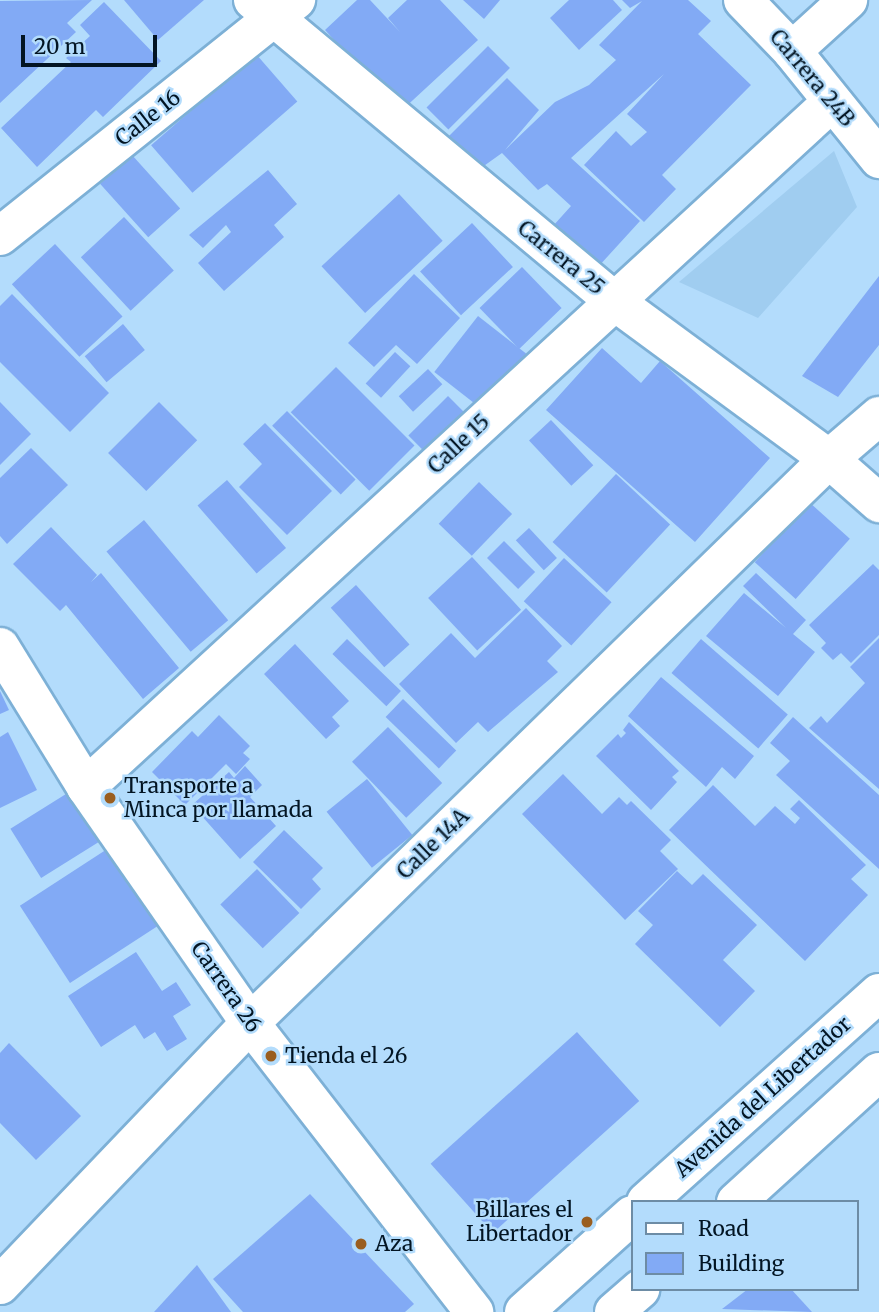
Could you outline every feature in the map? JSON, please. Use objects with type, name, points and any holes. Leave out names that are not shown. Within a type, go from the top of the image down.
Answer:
[{"type":"street","name":"Carrera 24B","points":[[743,0],[792,51],[879,159]]},
{"type":"street","points":[[792,51],[848,0]]},
{"type":"street","name":"Calle 16","points":[[4,223],[274,7]]},
{"type":"street","name":"Carrera 25","points":[[274,7],[614,301],[829,459],[879,503]]},
{"type":"street","name":"Calle 15","points":[[86,788],[832,102]]},
{"type":"street","name":"Calle 14A","points":[[0,1284],[250,1023],[829,459],[879,416]]},
{"type":"street","name":"Carrera 26","points":[[0,647],[86,788],[250,1023],[474,1312]]},
{"type":"street","name":"Avenida del Libertador","points":[[648,1200],[879,993]]},
{"type":"street","points":[[738,1200],[879,1072]]},
{"type":"street","points":[[524,1312],[630,1216]]},
{"type":"street","points":[[614,1312],[638,1291]]},
{"type":"shaded area","points":[[834,151],[857,207],[758,318],[679,282]]},
{"type":"building","points":[[92,0],[67,23],[76,32],[0,103],[0,1]]},
{"type":"building","points":[[124,0],[204,0],[158,40]]},
{"type":"building","points":[[357,0],[370,0],[400,32],[388,18],[407,0],[440,0],[478,40],[400,112],[325,30]]},
{"type":"building","points":[[463,0],[500,0],[484,19]]},
{"type":"building","points":[[569,0],[613,0],[622,10],[579,50],[550,18]]},
{"type":"building","points":[[622,0],[688,0],[711,21],[698,34],[751,85],[662,175],[676,189],[644,222],[584,165],[616,131],[631,146],[647,132],[627,114],[664,74],[571,158],[640,221],[598,267],[553,226],[571,206],[547,184],[538,190],[502,153],[481,168],[449,136],[507,78],[539,110],[505,150],[555,102],[589,85],[616,60],[599,45],[642,1],[630,8]]},
{"type":"building","points":[[104,2],[161,61],[103,117],[96,110],[37,167],[1,128],[71,62],[66,58],[90,36],[80,25]]},
{"type":"building","points":[[488,46],[510,68],[448,129],[426,108]]},
{"type":"building","points":[[256,54],[297,102],[192,193],[151,145]]},
{"type":"building","points":[[132,155],[180,209],[148,237],[100,184]]},
{"type":"building","points":[[268,170],[297,204],[274,225],[284,237],[224,291],[198,263],[231,232],[226,225],[203,248],[189,235]]},
{"type":"building","points":[[399,194],[443,241],[365,313],[321,266]]},
{"type":"building","points":[[124,217],[174,270],[131,311],[81,257]]},
{"type":"building","points":[[472,223],[513,267],[461,315],[420,271]]},
{"type":"building","points":[[55,244],[123,316],[79,357],[12,284]]},
{"type":"building","points":[[522,267],[562,308],[519,349],[480,308]]},
{"type":"building","points":[[414,274],[460,318],[417,364],[396,345],[374,367],[348,343]]},
{"type":"building","points":[[879,276],[879,345],[838,397],[802,376]]},
{"type":"building","points":[[12,294],[109,393],[70,432],[0,362],[0,306]]},
{"type":"building","points":[[478,316],[526,354],[482,410],[434,372]]},
{"type":"building","points":[[123,324],[145,350],[107,382],[85,356]]},
{"type":"building","points":[[602,348],[641,383],[660,361],[770,458],[695,542],[546,410]]},
{"type":"building","points":[[395,352],[410,366],[381,398],[366,383]]},
{"type":"building","points":[[336,367],[414,445],[369,491],[291,412]]},
{"type":"building","points":[[428,369],[442,384],[413,412],[399,396]]},
{"type":"building","points":[[448,396],[466,414],[426,453],[408,436]]},
{"type":"building","points":[[0,402],[31,434],[0,465]]},
{"type":"building","points":[[159,402],[197,440],[146,491],[108,453]]},
{"type":"building","points":[[287,411],[356,480],[341,494],[272,426]]},
{"type":"building","points":[[551,420],[593,465],[571,486],[529,440]]},
{"type":"building","points":[[265,423],[332,491],[287,535],[239,487],[262,464],[243,444]]},
{"type":"building","points":[[31,448],[68,485],[7,544],[0,536],[0,478]]},
{"type":"building","points":[[616,474],[670,524],[607,592],[553,542]]},
{"type":"building","points":[[227,480],[286,548],[257,574],[198,506]]},
{"type":"building","points":[[479,482],[512,514],[472,556],[439,524]]},
{"type":"building","points":[[809,502],[850,539],[796,599],[755,562]]},
{"type":"building","points":[[144,520],[228,620],[191,652],[106,551]]},
{"type":"building","points":[[51,527],[97,575],[91,582],[101,573],[179,668],[143,699],[66,605],[60,611],[13,564]]},
{"type":"building","points":[[529,528],[557,558],[544,570],[516,540]]},
{"type":"building","points":[[504,541],[535,572],[518,589],[487,558]]},
{"type":"building","points":[[472,557],[521,610],[477,651],[428,598]]},
{"type":"building","points":[[564,558],[612,602],[571,645],[524,601]]},
{"type":"building","points":[[873,564],[879,570],[879,635],[851,663],[841,653],[833,660],[821,648],[826,643],[809,625]]},
{"type":"building","points":[[756,573],[806,620],[793,634],[815,652],[778,696],[706,636],[744,593],[786,628],[743,586]]},
{"type":"building","points":[[356,585],[410,644],[384,667],[331,608]]},
{"type":"building","points":[[526,608],[562,646],[547,661],[558,672],[488,732],[478,722],[456,743],[399,684],[451,633],[475,658]]},
{"type":"building","points":[[879,638],[879,789],[809,728],[821,716],[827,723],[865,683],[850,667]]},
{"type":"building","points":[[347,639],[401,691],[386,706],[332,654]]},
{"type":"building","points":[[701,639],[788,714],[758,748],[671,673]]},
{"type":"building","points":[[295,644],[349,701],[332,717],[340,726],[326,739],[264,674]]},
{"type":"building","points":[[661,677],[754,756],[735,779],[722,767],[706,787],[628,716]]},
{"type":"building","points":[[0,691],[9,710],[0,714]]},
{"type":"building","points":[[403,699],[456,750],[439,768],[386,717]]},
{"type":"building","points":[[219,715],[250,746],[243,753],[250,759],[236,774],[226,764],[185,805],[152,772],[192,731],[198,737]]},
{"type":"building","points":[[793,717],[879,795],[879,869],[776,775],[790,761],[770,743]]},
{"type":"building","points":[[629,722],[679,771],[672,777],[677,782],[651,810],[596,756],[618,734],[621,738],[626,733],[623,730]]},
{"type":"building","points":[[388,727],[442,783],[406,818],[352,762]]},
{"type":"building","points":[[8,732],[37,790],[0,808],[0,737]]},
{"type":"building","points":[[245,766],[262,785],[250,797],[276,826],[240,859],[192,805],[229,772],[234,778]]},
{"type":"building","points":[[563,774],[602,814],[619,797],[627,805],[631,801],[671,840],[660,851],[678,869],[625,920],[522,814]]},
{"type":"building","points":[[367,779],[412,835],[372,868],[327,812]]},
{"type":"building","points":[[713,785],[755,826],[775,806],[795,824],[800,818],[790,809],[799,800],[866,865],[851,879],[868,895],[805,961],[669,830]]},
{"type":"building","points":[[74,789],[105,838],[41,878],[10,829]]},
{"type":"building","points":[[284,830],[323,868],[312,879],[321,889],[301,909],[253,862]]},
{"type":"building","points":[[118,842],[168,919],[70,983],[20,906]]},
{"type":"building","points":[[257,869],[299,913],[263,948],[220,904]]},
{"type":"building","points":[[677,871],[692,885],[703,874],[757,925],[723,960],[755,991],[720,1027],[635,944],[653,925],[638,911]]},
{"type":"building","points":[[136,952],[162,991],[176,982],[191,1005],[173,1016],[187,1039],[167,1051],[155,1032],[144,1039],[135,1025],[101,1047],[68,996]]},
{"type":"building","points":[[577,1032],[639,1101],[493,1233],[431,1164]]},
{"type":"building","points":[[9,1043],[81,1116],[36,1160],[0,1123],[0,1053]]},
{"type":"building","points":[[310,1194],[414,1304],[405,1312],[243,1312],[213,1279]]},
{"type":"building","points":[[197,1265],[231,1312],[154,1312]]},
{"type":"building","points":[[745,1291],[793,1291],[812,1312],[722,1309]]},
{"type":"place","name":"Transporte a Minca por llamada","points":[[110,798]]},
{"type":"place","name":"Tienda el 26","points":[[271,1056]]},
{"type":"place","name":"Billares el Libertador","points":[[587,1222]]},
{"type":"place","name":"Aza","points":[[361,1244]]}]
